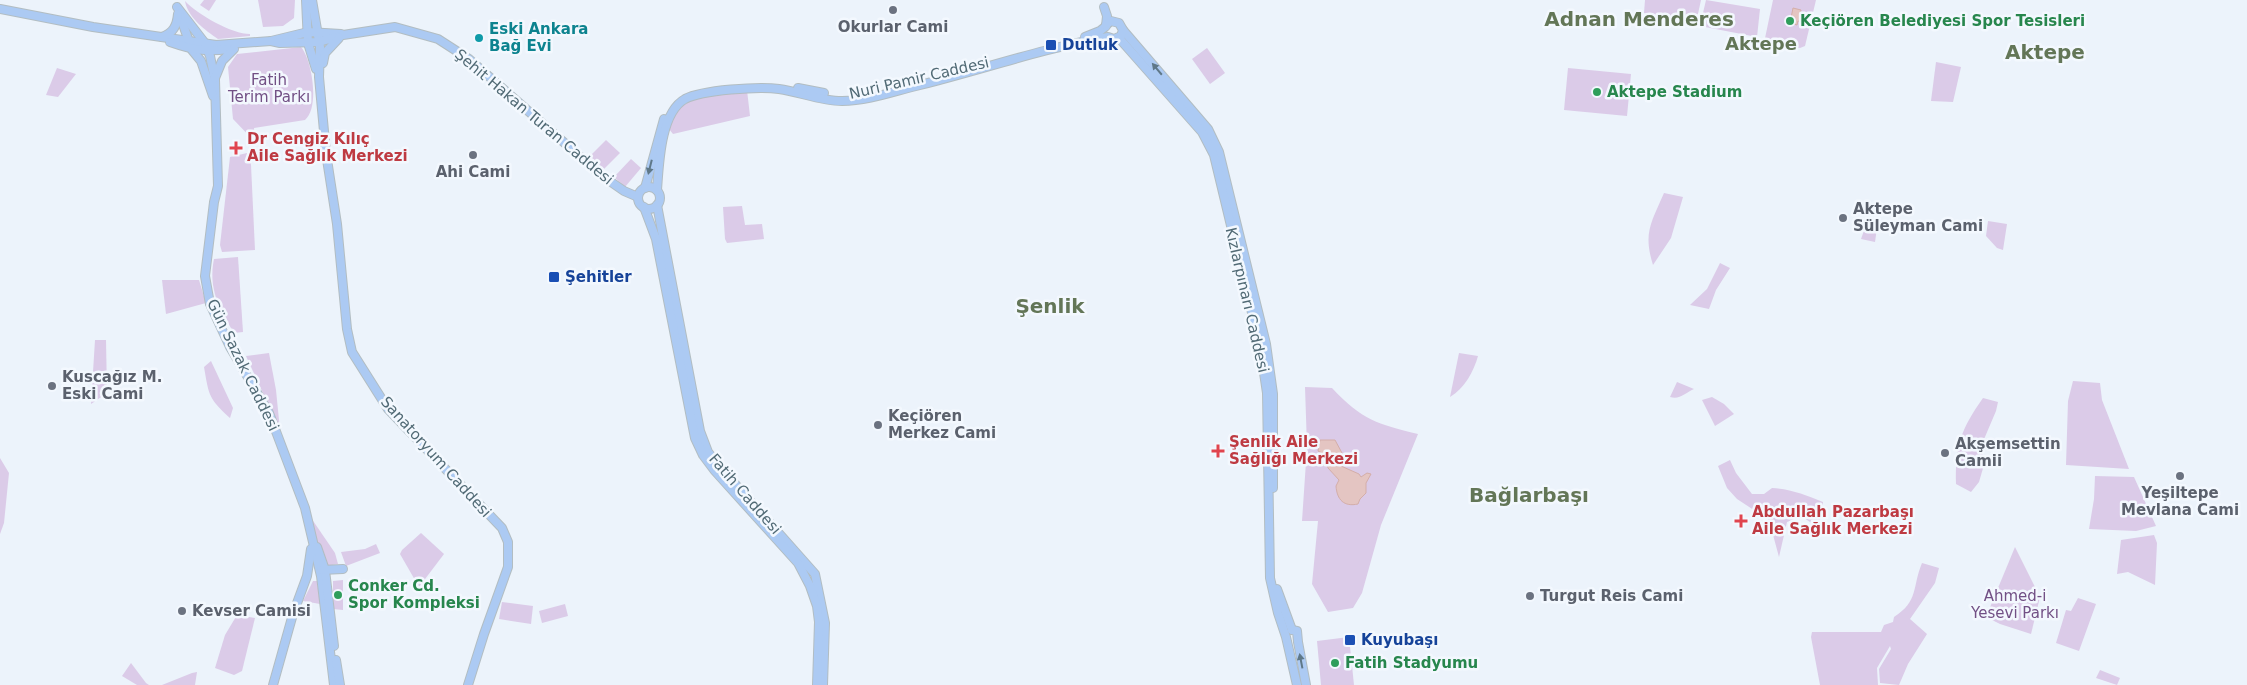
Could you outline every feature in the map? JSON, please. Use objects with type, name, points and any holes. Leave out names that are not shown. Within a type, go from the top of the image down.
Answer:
[{"type":"main road","name":"Sanatoryum Caddesi","points":[[306,0],[308,43],[319,77]]},
{"type":"main road","name":"Sanatoryum Caddesi","points":[[312,0],[318,31],[319,77],[326,153],[337,224],[347,330],[352,352],[388,409],[502,528],[508,542],[508,567],[468,685]]},
{"type":"main road","points":[[159,38],[170,34],[174,29],[178,16],[177,7]]},
{"type":"main road","name":"Gün Sazak Caddesi","points":[[177,7],[188,41],[192,50],[201,61],[215,100]]},
{"type":"main road","name":"Gün Sazak Caddesi","points":[[177,7],[204,42],[215,80],[218,186],[214,202],[205,276],[210,304],[230,347],[269,413],[305,508],[309,535],[323,573],[340,685]]},
{"type":"main road","points":[[1104,7],[1116,21],[1121,25],[1121,34],[1114,39],[1108,37],[1105,32],[1107,16],[1104,7]]},
{"type":"main road","points":[[0,9],[92,28],[216,45],[271,41],[318,31],[343,35]]},
{"type":"main road","points":[[1106,26],[1116,21]]},
{"type":"main road","name":"Nuri Pamir Caddesi","points":[[645,188],[668,106],[683,94],[756,84],[778,84],[841,96],[861,95],[1049,44],[1090,36],[1106,26]]},
{"type":"main road","name":"Şehit Hakan Turan Caddesi","points":[[343,35],[396,27],[438,39],[469,59],[601,176],[638,197]]},
{"type":"main road","name":"Kızlarpınarı Caddesi","points":[[1121,34],[1208,129],[1219,152],[1266,344],[1273,394],[1275,581],[1292,630]]},
{"type":"main road","name":"Kızlarpınarı Caddesi","points":[[1121,34],[1202,132],[1214,155],[1260,346],[1267,393],[1270,578],[1297,685]]},
{"type":"main road","points":[[271,41],[308,43],[343,35]]},
{"type":"main road","points":[[319,77],[325,53],[343,35]]},
{"type":"main road","name":"Nuri Pamir Caddesi","points":[[657,190],[667,124],[672,109],[686,99],[756,84],[841,101],[862,100],[1056,48],[1108,37]]},
{"type":"main road","points":[[159,38],[192,50],[208,51],[238,48]]},
{"type":"main road","points":[[215,80],[222,60],[227,54],[253,43]]},
{"type":"main road","points":[[651,187],[657,190],[660,199],[657,205],[651,208],[644,207],[638,197],[640,191],[645,188],[651,187]]},
{"type":"main road","name":"Fatih Caddesi","points":[[657,205],[700,431],[708,452],[720,467],[815,574],[824,623],[823,685]]},
{"type":"main road","name":"Fatih Caddesi","points":[[644,207],[656,239],[695,438],[703,455],[715,471],[798,563],[810,586],[817,606],[819,622],[817,685]]},
{"type":"main road","points":[[273,685],[310,563],[309,535]]},
{"type":"main road","points":[[302,590],[308,582],[323,573]]},
{"type":"main road","name":"Gün Sazak Caddesi","points":[[323,573],[334,685]]},
{"type":"main road","points":[[1298,638],[1292,642],[1286,637],[1287,632],[1292,630],[1298,633],[1306,685]]},
{"type":"green space","points":[[204,0],[216,0],[209,11],[200,5]]},
{"type":"green space","points":[[258,0],[295,0],[294,18],[283,26],[263,27]]},
{"type":"green space","points":[[1645,0],[1701,0],[1696,23],[1644,13]]},
{"type":"green space","points":[[1706,0],[1760,9],[1757,37],[1700,26]]},
{"type":"green space","name":"Keçiören Belediyesi Spor Tesisleri","points":[[1773,0],[1816,0],[1805,46],[1800,48],[1764,43]]},
{"type":"green space","points":[[185,1],[216,23],[234,31],[250,34],[250,36],[218,39],[193,18]]},
{"type":"green space","name":"Fatih Terim Parkı","points":[[301,47],[308,62],[313,84],[310,114],[305,120],[254,128],[255,142],[233,119],[228,67],[237,54]]},
{"type":"green space","points":[[1207,48],[1225,73],[1210,84],[1192,59]]},
{"type":"green space","points":[[1936,62],[1961,67],[1953,102],[1931,101]]},
{"type":"green space","points":[[57,68],[76,74],[58,97],[46,95]]},
{"type":"green space","name":"Aktepe Stadium","points":[[1568,68],[1631,74],[1627,116],[1564,110]]},
{"type":"green space","points":[[747,90],[750,116],[673,134],[669,129],[673,117],[688,102],[711,95]]},
{"type":"green space","points":[[606,140],[620,153],[604,169],[590,156]]},
{"type":"green space","points":[[249,154],[251,165],[255,250],[222,252],[220,245],[230,157]]},
{"type":"green space","points":[[631,159],[641,168],[625,187],[614,177]]},
{"type":"green space","points":[[1664,193],[1683,197],[1671,238],[1653,265],[1649,244],[1650,228]]},
{"type":"green space","points":[[742,206],[745,225],[762,224],[764,239],[727,243],[725,239],[723,207]]},
{"type":"green space","points":[[1988,221],[2007,224],[2003,250],[1997,248],[1986,236]]},
{"type":"green space","points":[[1866,225],[1877,228],[1875,242],[1861,239]]},
{"type":"green space","points":[[238,257],[243,332],[234,333],[219,307],[212,279],[214,259]]},
{"type":"green space","points":[[1720,263],[1730,268],[1716,290],[1709,309],[1690,305],[1707,289]]},
{"type":"green space","points":[[162,280],[199,280],[206,303],[166,314]]},
{"type":"green space","points":[[95,340],[106,340],[107,393],[91,404]]},
{"type":"green space","points":[[269,353],[276,390],[280,430],[246,356]]},
{"type":"green space","points":[[1459,353],[1478,356],[1468,379],[1450,397]]},
{"type":"green space","points":[[211,361],[233,408],[230,418],[217,406],[209,390],[204,367]]},
{"type":"green space","points":[[2073,381],[2100,383],[2102,400],[2129,469],[2066,465],[2068,401]]},
{"type":"green space","points":[[1677,382],[1694,389],[1680,397],[1670,397]]},
{"type":"green space","points":[[1305,387],[1332,388],[1352,407],[1371,419],[1391,427],[1418,434],[1381,525],[1362,593],[1353,608],[1328,612],[1312,584],[1318,521],[1302,521],[1307,447]]},
{"type":"green space","points":[[1712,397],[1724,404],[1734,414],[1715,426],[1702,400]]},
{"type":"green space","points":[[1983,398],[1998,402],[1979,451],[1986,458],[1979,482],[1971,492],[1956,484],[1958,448],[1969,419]]},
{"type":"green space","points":[[0,458],[9,473],[4,523],[0,534]]},
{"type":"green space","points":[[1730,460],[1736,473],[1752,494],[1764,494],[1772,488],[1804,495],[1823,502],[1822,518],[1813,524],[1801,516],[1787,522],[1779,557],[1769,520],[1737,499],[1727,488],[1718,466]]},
{"type":"green space","points":[[2095,476],[2134,477],[2156,526],[2136,531],[2089,529],[2094,499]]},
{"type":"green space","points":[[307,512],[335,553],[338,564],[326,566]]},
{"type":"green space","points":[[421,533],[444,554],[419,587],[400,554]]},
{"type":"green space","points":[[2154,535],[2157,543],[2155,585],[2128,572],[2117,574],[2121,540]]},
{"type":"green space","points":[[376,544],[380,553],[346,566],[341,552],[365,549]]},
{"type":"green space","name":"Ahmed-i Yesevi Parkı","points":[[2015,547],[2040,597],[2031,634],[2000,624],[1986,617]]},
{"type":"green space","points":[[1922,563],[1939,568],[1935,583],[1910,619],[1927,634],[1908,664],[1899,685],[1880,683],[1879,669],[1891,649],[1890,646],[1877,668],[1878,685],[1820,685],[1811,637],[1812,632],[1881,632],[1884,625],[1893,622],[1894,617],[1908,605],[1914,593]]},
{"type":"green space","name":"Conker Cd. Spor Kompleksi","points":[[343,580],[343,610],[333,609],[333,581]]},
{"type":"green space","points":[[313,581],[317,581],[320,604],[303,601]]},
{"type":"green space","points":[[2078,598],[2096,604],[2079,651],[2056,643],[2066,610],[2071,611]]},
{"type":"green space","points":[[502,602],[533,606],[531,624],[499,619]]},
{"type":"green space","points":[[565,604],[568,616],[542,623],[539,611]]},
{"type":"green space","points":[[237,615],[255,618],[242,671],[234,675],[215,668],[225,635]]},
{"type":"green space","name":"Fatih Stadyumu","points":[[1349,637],[1354,685],[1321,685],[1317,641]]},
{"type":"green space","points":[[131,663],[149,685],[137,685],[122,676]]},
{"type":"green space","points":[[2100,670],[2120,678],[2117,685],[2096,678]]},
{"type":"green space","points":[[197,672],[195,685],[162,685],[192,673]]},
{"type":"shaded area","points":[[1793,8],[1801,10],[1800,16],[1806,17],[1805,23],[1798,21],[1797,25],[1790,23]]},
{"type":"shaded area","points":[[1320,440],[1335,440],[1342,453],[1341,466],[1359,474],[1361,477],[1367,473],[1371,474],[1366,483],[1366,493],[1358,504],[1345,503],[1340,499],[1336,486],[1339,480],[1328,468],[1326,455],[1318,451]]},
{"type":"place","name":"Okurlar Cami","points":[[893,10]]},
{"type":"place","name":"Keçiören Belediyesi Spor Tesisleri","points":[[1790,21]]},
{"type":"place","name":"Eski Ankara Bağ Evi","points":[[479,38]]},
{"type":"place","name":"Dutluk","points":[[1051,45]]},
{"type":"place","name":"Aktepe Stadium","points":[[1597,92]]},
{"type":"place","name":"Dr Cengiz Kılıç Aile Sağlık Merkezi","points":[[236,148]]},
{"type":"place","name":"Ahi Cami","points":[[473,155]]},
{"type":"place","name":"Aktepe Süleyman Cami","points":[[1843,218]]},
{"type":"place","name":"Şehitler","points":[[554,277]]},
{"type":"place","name":"Kuscağız M. Eski Cami","points":[[52,386]]},
{"type":"place","name":"Keçiören Merkez Cami","points":[[878,425]]},
{"type":"place","name":"Şenlik Aile Sağlığı Merkezi","points":[[1218,451]]},
{"type":"place","name":"Akşemsettin Camii","points":[[1945,453]]},
{"type":"place","name":"Yeşiltepe Mevlana Cami","points":[[2180,476]]},
{"type":"place","name":"Abdullah Pazarbaşı Aile Sağlık Merkezi","points":[[1741,521]]},
{"type":"place","name":"Conker Cd. Spor Kompleksi","points":[[338,595]]},
{"type":"place","name":"Turgut Reis Cami","points":[[1530,596]]},
{"type":"place","name":"Kevser Camisi","points":[[182,611]]},
{"type":"place","name":"Kuyubaşı","points":[[1350,640]]},
{"type":"place","name":"Fatih Stadyumu","points":[[1335,663]]},
{"type":"district","name":"Adnan Menderes","points":[[1639,19]]},
{"type":"district","name":"Aktepe","points":[[1761,44]]},
{"type":"district","name":"Aktepe","points":[[2045,52]]},
{"type":"district","name":"Şenlik","points":[[1050,306]]},
{"type":"district","name":"Bağlarbaşı","points":[[1529,495]]}]
